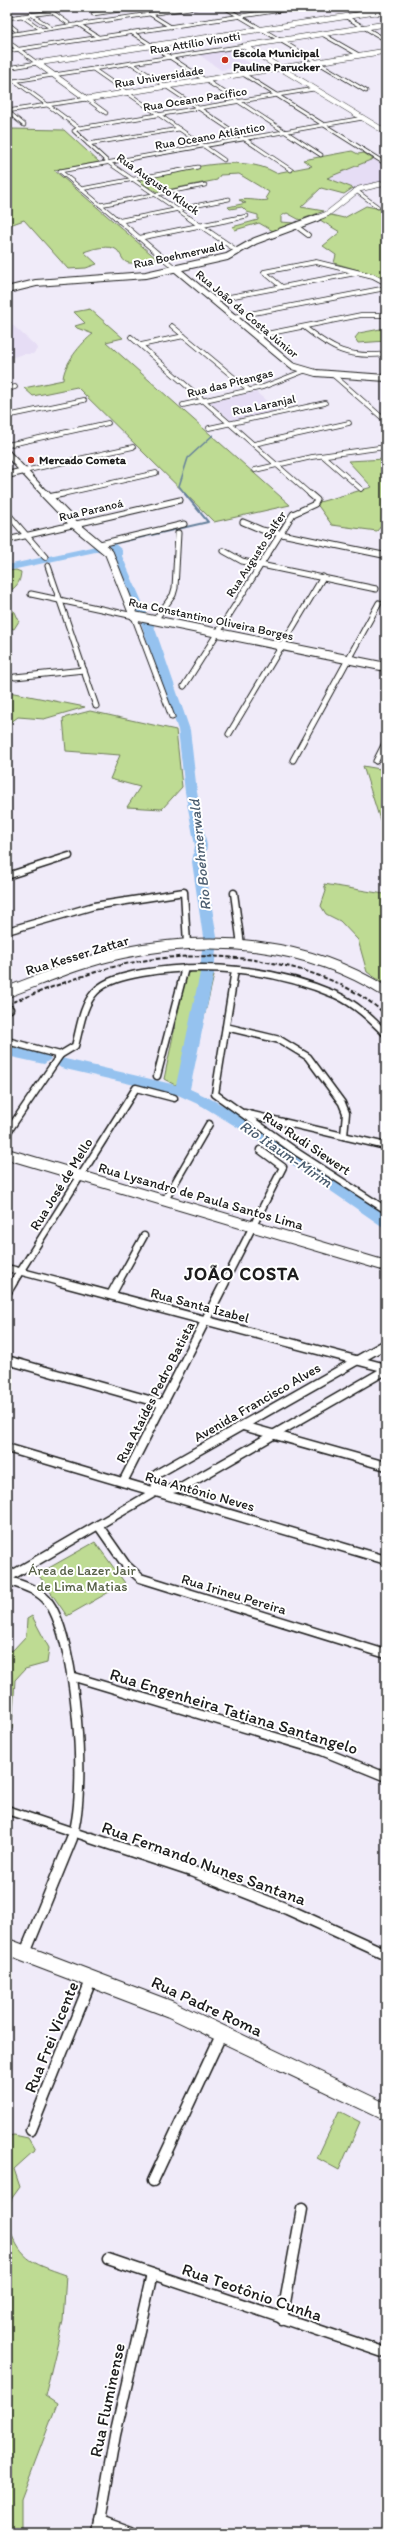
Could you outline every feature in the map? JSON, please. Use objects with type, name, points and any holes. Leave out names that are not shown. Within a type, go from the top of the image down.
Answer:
[{"type":"street","points":[[94,14],[92,13],[98,7]]},
{"type":"street","points":[[94,14],[142,7],[171,26]]},
{"type":"street","points":[[166,7],[172,10]]},
{"type":"street","points":[[176,7],[180,9]]},
{"type":"street","points":[[7,35],[149,12],[197,7]]},
{"type":"street","points":[[224,7],[366,91]]},
{"type":"street","points":[[7,51],[302,7]]},
{"type":"street","points":[[348,7],[386,14]]},
{"type":"street","points":[[7,68],[386,10]]},
{"type":"street","points":[[7,18],[52,12],[68,23]]},
{"type":"street","points":[[31,14],[51,28]]},
{"type":"street","points":[[94,14],[100,19]]},
{"type":"street","points":[[22,16],[42,30]]},
{"type":"street","points":[[346,16],[386,40]]},
{"type":"street","points":[[7,23],[16,30]]},
{"type":"street","points":[[78,24],[98,37]]},
{"type":"street","name":"Rua Attílio Vinotti","points":[[7,82],[386,24]]},
{"type":"street","points":[[131,32],[321,155]]},
{"type":"street","points":[[322,34],[359,55]]},
{"type":"street","points":[[7,41],[106,113]]},
{"type":"street","points":[[244,46],[385,131]]},
{"type":"street","name":"Rua Universidade","points":[[7,111],[386,51]]},
{"type":"street","points":[[131,63],[290,170]]},
{"type":"street","points":[[93,69],[224,160]]},
{"type":"street","points":[[242,74],[386,164]]},
{"type":"street","points":[[15,81],[79,128]]},
{"type":"street","name":"Rua Oceano Pacífico","points":[[79,128],[314,88]]},
{"type":"street","points":[[7,111],[24,125]]},
{"type":"street","name":"Rua Oceano Atlântico","points":[[60,171],[363,118]]},
{"type":"street","name":"Rua Augusto Kluck","points":[[79,128],[74,131],[109,163],[239,252]]},
{"type":"street","points":[[88,144],[179,129]]},
{"type":"street","points":[[375,157],[380,156]]},
{"type":"street","points":[[81,189],[198,167]]},
{"type":"street","name":"Rua João da Costa Júnior","points":[[60,171],[288,364],[304,371],[386,378]]},
{"type":"street","name":"Rua Boehmerwald","points":[[7,290],[26,284],[122,278],[176,269],[221,259],[239,252],[255,242],[332,211],[356,190],[386,183]]},
{"type":"street","points":[[100,205],[205,185]]},
{"type":"street","points":[[356,190],[378,207]]},
{"type":"street","points":[[119,221],[229,199]]},
{"type":"street","points":[[139,238],[247,216]]},
{"type":"street","points":[[296,226],[308,235]]},
{"type":"street","points":[[282,287],[264,272],[316,262],[377,277],[386,283]]},
{"type":"street","points":[[212,300],[359,272]]},
{"type":"street","points":[[233,317],[386,288]]},
{"type":"street","points":[[256,336],[365,314],[386,315]]},
{"type":"street","points":[[172,326],[249,390]]},
{"type":"street","points":[[304,327],[329,348],[343,355],[363,357],[386,354]]},
{"type":"street","points":[[141,345],[184,336]]},
{"type":"street","points":[[131,337],[278,465]]},
{"type":"street","name":"Rua das Pitangas","points":[[183,405],[249,390],[304,371]]},
{"type":"street","points":[[332,374],[386,421]]},
{"type":"street","points":[[7,389],[15,387]]},
{"type":"street","points":[[7,416],[84,400]]},
{"type":"street","name":"Rua Laranjal","points":[[208,428],[325,403]]},
{"type":"street","points":[[7,445],[108,423]]},
{"type":"street","points":[[254,444],[349,423]]},
{"type":"street","points":[[7,475],[133,447]]},
{"type":"street","points":[[255,470],[322,456],[386,448]]},
{"type":"street","points":[[7,454],[74,524],[100,544],[112,556],[172,717]]},
{"type":"street","points":[[322,456],[361,489]]},
{"type":"street","name":"Rua Augusto Salfer","points":[[184,686],[293,514],[315,504],[316,498],[278,465]]},
{"type":"street","points":[[48,497],[156,473]]},
{"type":"street","name":"Rua Paranoá","points":[[7,540],[180,500]]},
{"type":"street","points":[[7,512],[45,557]]},
{"type":"street","points":[[243,522],[256,529],[383,555]]},
{"type":"street","points":[[100,544],[184,524]]},
{"type":"street","points":[[155,620],[175,588],[178,533]]},
{"type":"street","points":[[224,551],[242,561],[376,589]]},
{"type":"street","points":[[48,566],[96,706]]},
{"type":"street","points":[[229,734],[323,577]]},
{"type":"street","name":"Rua Constantino Oliveira Borges","points":[[31,594],[386,668]]},
{"type":"street","points":[[293,760],[379,603]]},
{"type":"street","points":[[15,677],[84,670]]},
{"type":"street","points":[[376,761],[386,741]]},
{"type":"street","points":[[7,876],[68,856]]},
{"type":"street","points":[[7,931],[87,906],[184,892],[187,944]]},
{"type":"street","points":[[234,893],[240,946]]},
{"type":"street","name":"Rua Kesser Zattar","points":[[7,992],[110,956],[138,950],[187,944],[217,944],[295,953],[331,962],[359,974],[386,992]]},
{"type":"street","points":[[157,1076],[185,968]]},
{"type":"street","points":[[7,1133],[60,1055],[75,1046],[90,998],[101,987],[139,974],[185,968],[213,968],[282,978],[328,991],[357,1008],[386,1034]]},
{"type":"street","points":[[235,970],[226,1028],[282,1041],[309,1058],[346,1108],[347,1120],[344,1136]]},
{"type":"street","name":"Rua Rudi Siewert","points":[[226,1028],[215,1094],[385,1208]]},
{"type":"street","points":[[7,1041],[60,1055]]},
{"type":"street","name":"Rua José de Mello","points":[[7,1292],[136,1088],[174,1098]]},
{"type":"street","points":[[242,1112],[386,1146]]},
{"type":"street","points":[[165,1200],[209,1124]]},
{"type":"street","name":"Rua Ataídes Pedro Batista","points":[[123,1482],[283,1168],[260,1150]]},
{"type":"street","name":"Rua Lysandro de Paula Santos Lima","points":[[7,1154],[386,1266]]},
{"type":"street","points":[[111,1295],[144,1236]]},
{"type":"street","name":"Rua Santa Izabel","points":[[7,1268],[358,1360],[386,1369]]},
{"type":"street","name":"Avenida Francisco Alves","points":[[155,1492],[158,1474],[386,1344]]},
{"type":"street","points":[[7,1360],[163,1404]]},
{"type":"street","points":[[7,1579],[155,1492],[183,1487],[386,1369]]},
{"type":"street","points":[[243,1426],[386,1466]]},
{"type":"street","name":"Rua Antônio Neves","points":[[7,1448],[386,1560]]},
{"type":"street","name":"Rua Irineu Pereira","points":[[98,1525],[126,1565],[140,1578],[386,1654]]},
{"type":"street","points":[[7,1579],[34,1590],[49,1603],[64,1635],[71,1676],[78,1752],[77,1809],[74,1832],[25,1953]]},
{"type":"street","name":"Rua Engenheira Tatiana Santangelo","points":[[71,1676],[322,1751],[386,1777]]},
{"type":"street","name":"Rua Fernando Nunes Santana","points":[[7,1810],[191,1871],[250,1894],[386,1954]]},
{"type":"street","name":"Rua Padre Roma","points":[[7,1947],[163,2006],[386,2112]]},
{"type":"street","name":"Rua Frei Vicente","points":[[31,2130],[92,1978]]},
{"type":"street","points":[[153,2181],[222,2033]]},
{"type":"street","points":[[282,2319],[302,2209]]},
{"type":"street","name":"Rua Teotônio Cunha","points":[[108,2259],[386,2353]]},
{"type":"street","name":"Rua Fluminense","points":[[98,2533],[115,2435],[152,2274]]},
{"type":"street","points":[[100,2521],[133,2533]]},
{"type":"shaded area","name":"Escola Municipal Pauline Parucker","points":[[228,50],[252,65],[221,70],[198,54]]},
{"type":"shaded area","points":[[373,159],[386,167],[386,181],[353,188],[326,178]]},
{"type":"shaded area","points":[[7,320],[38,348],[33,354],[23,354],[7,359]]},
{"type":"shaded area","points":[[256,392],[278,411],[232,421],[210,402]]},
{"type":"green space","points":[[7,127],[11,129],[64,130],[99,162],[54,170],[157,259],[129,263],[122,258],[119,252],[114,248],[100,248],[84,252],[97,264],[86,268],[68,269],[24,220],[7,226]]},
{"type":"green space","points":[[352,151],[358,154],[364,153],[373,159],[327,178],[353,188],[344,194],[321,188],[301,207],[324,211],[300,220],[287,213],[281,216],[281,222],[294,223],[273,231],[259,223],[235,230],[232,227],[258,220],[258,215],[247,212],[242,207],[230,209],[228,207],[246,203],[239,200],[268,200],[266,197],[269,192],[239,174],[220,175],[217,180],[157,192],[135,179],[188,168],[226,163],[261,167],[276,173],[312,166],[303,160]]},
{"type":"green space","points":[[366,206],[386,210],[386,278],[334,263],[336,255],[323,246],[340,232],[320,220],[331,215],[344,218]]},
{"type":"green space","points":[[90,309],[123,338],[106,342],[290,505],[214,522],[77,387],[33,396],[24,388],[63,380],[69,361],[83,343],[93,334],[75,326],[85,323],[74,312]]},
{"type":"green space","points":[[386,328],[386,341],[358,343],[355,338],[359,333]]},
{"type":"green space","points":[[386,459],[386,520],[377,531],[332,525],[316,503],[372,487],[348,461]]},
{"type":"green space","points":[[16,570],[21,572],[20,580],[15,587],[7,593],[7,571]]},
{"type":"green space","points":[[7,607],[15,612],[19,621],[14,629],[7,627]]},
{"type":"green space","points":[[7,677],[10,678],[9,692],[85,707],[44,719],[18,717],[7,725],[7,719],[10,717],[7,716]]},
{"type":"green space","points":[[90,711],[176,730],[182,787],[162,809],[127,807],[140,787],[110,779],[120,755],[66,751],[63,718]]},
{"type":"green space","points":[[363,766],[386,770],[386,830],[380,820]]},
{"type":"green space","points":[[324,884],[384,894],[386,892],[386,985],[367,972],[358,940],[340,921],[326,914],[321,906],[326,891]]},
{"type":"green space","points":[[193,971],[212,973],[214,975],[190,1077],[175,1085],[164,1079],[186,974]]},
{"type":"green space","points":[[7,1046],[41,1055],[34,1059],[7,1053]]},
{"type":"green space","name":"Área de Lazer Jair de Lima Matias","points":[[95,1542],[125,1583],[67,1616],[38,1574]]},
{"type":"green space","points":[[32,1616],[49,1648],[47,1663],[25,1669],[15,1680],[12,1729],[7,1733],[7,1651],[13,1650],[26,1636],[27,1619]]},
{"type":"green space","points":[[339,2111],[360,2122],[339,2170],[317,2158]]},
{"type":"green space","points":[[14,2135],[28,2138],[35,2150],[14,2169],[20,2187],[12,2198],[7,2211],[7,2136]]},
{"type":"green space","points":[[7,2221],[16,2244],[28,2258],[43,2267],[66,2275],[63,2321],[45,2396],[57,2404],[21,2499],[21,2533],[7,2533]]},
{"type":"waterway","points":[[186,495],[179,486],[188,458],[213,435]]},
{"type":"waterway","points":[[114,546],[112,544],[208,522],[185,494]]},
{"type":"waterway","name":"Rio Boehmerwald","points":[[111,547],[114,546],[117,550],[117,556],[142,613]]},
{"type":"waterway","name":"Rio Boehmerwald","points":[[7,568],[96,549]]},
{"type":"waterway","name":"Rio Boehmerwald","points":[[147,623],[184,730],[191,792],[201,846],[198,862],[210,937],[207,973],[182,1091]]},
{"type":"waterway","points":[[7,1051],[44,1059]]},
{"type":"waterway","points":[[61,1063],[182,1091]]},
{"type":"waterway","name":"Rio Itaum-Mirim","points":[[182,1091],[207,1102],[247,1126],[386,1223]]},
{"type":"railway","points":[[7,1004],[68,981],[130,963],[161,958],[195,956],[230,957],[299,969],[331,981],[361,996],[386,1015]]},
{"type":"place","name":"Escola Municipal Pauline Parucker","points":[[225,60]]},
{"type":"place","name":"Mercado Cometa","points":[[31,460]]},
{"type":"district","name":"JOÃO COSTA","points":[[242,1274]]}]
